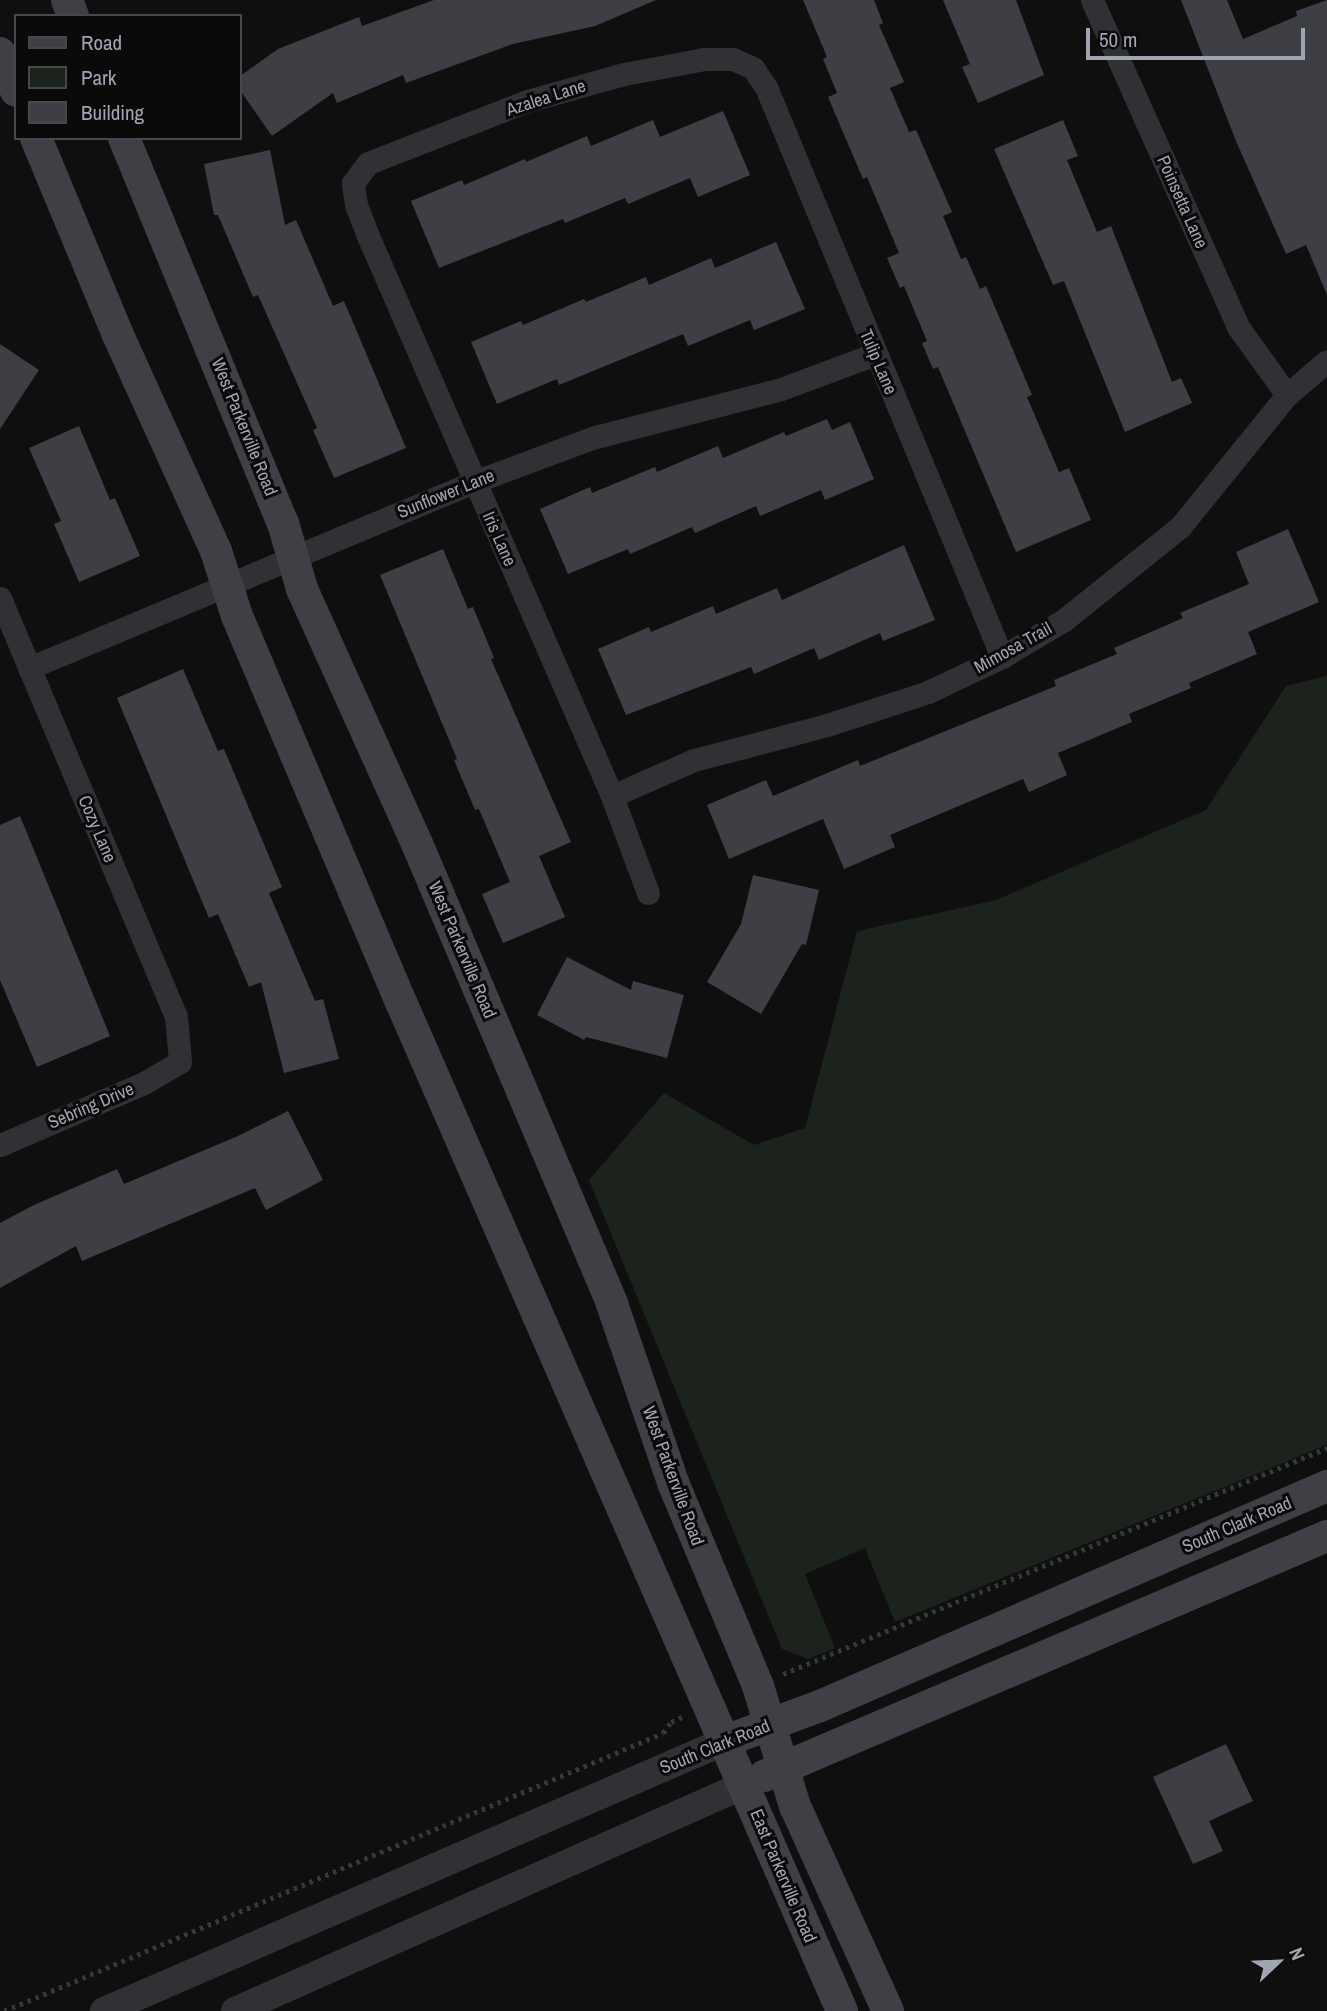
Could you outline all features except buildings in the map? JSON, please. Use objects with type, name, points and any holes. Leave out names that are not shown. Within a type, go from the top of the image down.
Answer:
[{"type":"main road","points":[[0,53],[14,86]]},
{"type":"main road","points":[[37,140],[118,335],[216,551],[237,616],[395,989],[725,1741]]},
{"type":"main road","name":"West Parkerville Road","points":[[125,140],[283,523],[302,589],[418,846],[612,1304],[674,1485],[771,1723],[785,1768]]},
{"type":"main road","name":"South Clark Road","points":[[725,1741],[820,1706],[1327,1486]]},
{"type":"main road","points":[[744,1785],[1327,1536]]},
{"type":"main road","name":"East Parkerville Road","points":[[725,1741],[842,2011]]},
{"type":"main road","points":[[785,1768],[795,1806],[888,2011]]},
{"type":"street","name":"Poinsetta Lane","points":[[1092,0],[1238,327],[1286,395]]},
{"type":"street","name":"Azalea Lane","points":[[353,183],[368,163],[540,98],[624,74],[704,60],[733,59],[753,68]]},
{"type":"street","name":"Tulip Lane","points":[[753,68],[766,87],[1002,657]]},
{"type":"street","name":"Iris Lane","points":[[353,183],[356,205],[368,236],[612,796],[648,893]]},
{"type":"street","name":"Sunflower Lane","points":[[29,668],[474,482],[592,438],[781,389],[875,354]]},
{"type":"street","name":"Mimosa Trail","points":[[612,796],[694,760],[827,725],[928,692],[1002,657],[1064,620],[1180,527],[1286,395],[1327,361]]},
{"type":"street","name":"Cozy Lane","points":[[0,598],[176,1016],[180,1062]]},
{"type":"street","name":"Sebring Drive","points":[[0,1145],[144,1083],[180,1062]]},
{"type":"street","name":"South Clark Road","points":[[104,2011],[725,1741]]},
{"type":"street","points":[[235,2011],[744,1785]]},
{"type":"path","points":[[800,1666],[1159,1521],[1327,1448]]},
{"type":"path","points":[[4,2011],[663,1733]]},
{"type":"green space","points":[[1327,676],[1327,1445],[895,1622],[865,1548],[805,1574],[835,1648],[808,1659],[782,1649],[589,1180],[664,1093],[754,1145],[805,1128],[857,931],[996,900],[1206,810],[1286,686]]}]
